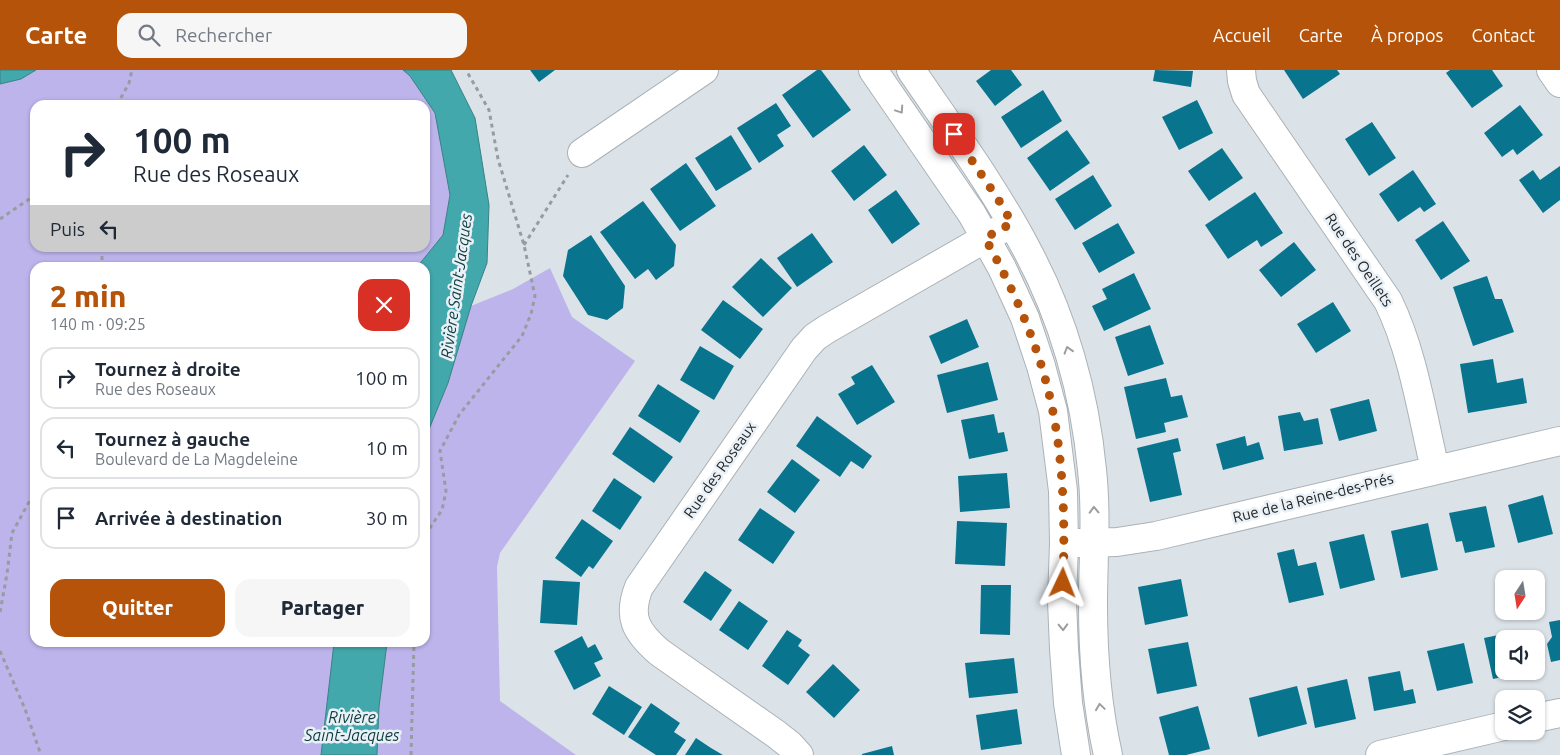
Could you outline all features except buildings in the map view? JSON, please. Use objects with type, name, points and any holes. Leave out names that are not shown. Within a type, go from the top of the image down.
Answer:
[{"type":"street","points":[[582,153],[704,70]]},
{"type":"street","points":[[873,70],[972,214],[1002,268],[1025,318],[1048,390],[1060,461],[1064,543],[1062,601],[1064,649],[1068,703],[1076,755]]},
{"type":"street","points":[[911,70],[998,199],[1028,251],[1059,324],[1073,368],[1085,421],[1092,470],[1095,543],[1094,655],[1099,707],[1108,755]]},
{"type":"street","name":"Rue des Oeillets","points":[[1242,70],[1242,81],[1246,94],[1388,300],[1406,347],[1435,469]]},
{"type":"street","points":[[1551,70],[1560,83]]},
{"type":"street","name":"Rue des Roseaux","points":[[799,755],[776,734],[648,643],[640,633],[633,611],[639,587],[814,337],[1012,223]]},
{"type":"street","name":"Rue de la Reine-des-Prés","points":[[1064,543],[1095,543],[1156,536],[1560,440]]},
{"type":"street","points":[[1545,716],[1560,713]]},
{"type":"street","points":[[1380,755],[1495,728]]},
{"type":"path","points":[[120,100],[129,83],[132,70]]},
{"type":"path","points":[[430,528],[442,510],[446,491],[440,451],[459,415],[522,336],[532,314],[535,296],[524,245],[498,159],[489,110],[466,70]]},
{"type":"path","points":[[524,245],[582,153]]},
{"type":"path","points":[[0,218],[30,198]]},
{"type":"path","points":[[0,612],[12,533],[30,500]]},
{"type":"path","points":[[410,755],[414,647]]},
{"type":"path","points":[[0,651],[25,709],[40,755]]},
{"type":"shaded area","points":[[36,70],[403,70],[410,76],[426,100],[30,100],[30,252],[429,252],[421,262],[30,262],[30,647],[334,647],[321,755],[0,755],[0,84],[21,79]]},
{"type":"shaded area","points":[[430,106],[435,113],[450,195],[443,235],[430,251]]},
{"type":"shaded area","points":[[550,268],[572,317],[635,361],[500,553],[497,567],[500,701],[576,755],[377,755],[379,707],[386,647],[430,647],[430,427],[448,383],[471,306],[513,289]]},
{"type":"water","points":[[0,70],[36,70],[21,79],[0,84]]},
{"type":"water","name":"Rivière Saint-Jacques","points":[[403,70],[451,70],[475,118],[489,205],[487,263],[471,306],[448,383],[430,427],[430,262],[421,262],[443,235],[450,195],[435,113],[430,106],[430,100],[426,100],[410,76]]},
{"type":"water","name":"Rivière Saint-Jacques","points":[[334,647],[386,647],[379,707],[377,755],[321,755]]},
{"type":"route","points":[[954,134],[1012,223],[985,238],[1002,268],[1025,318],[1053,411],[1063,491],[1063,583]]}]
